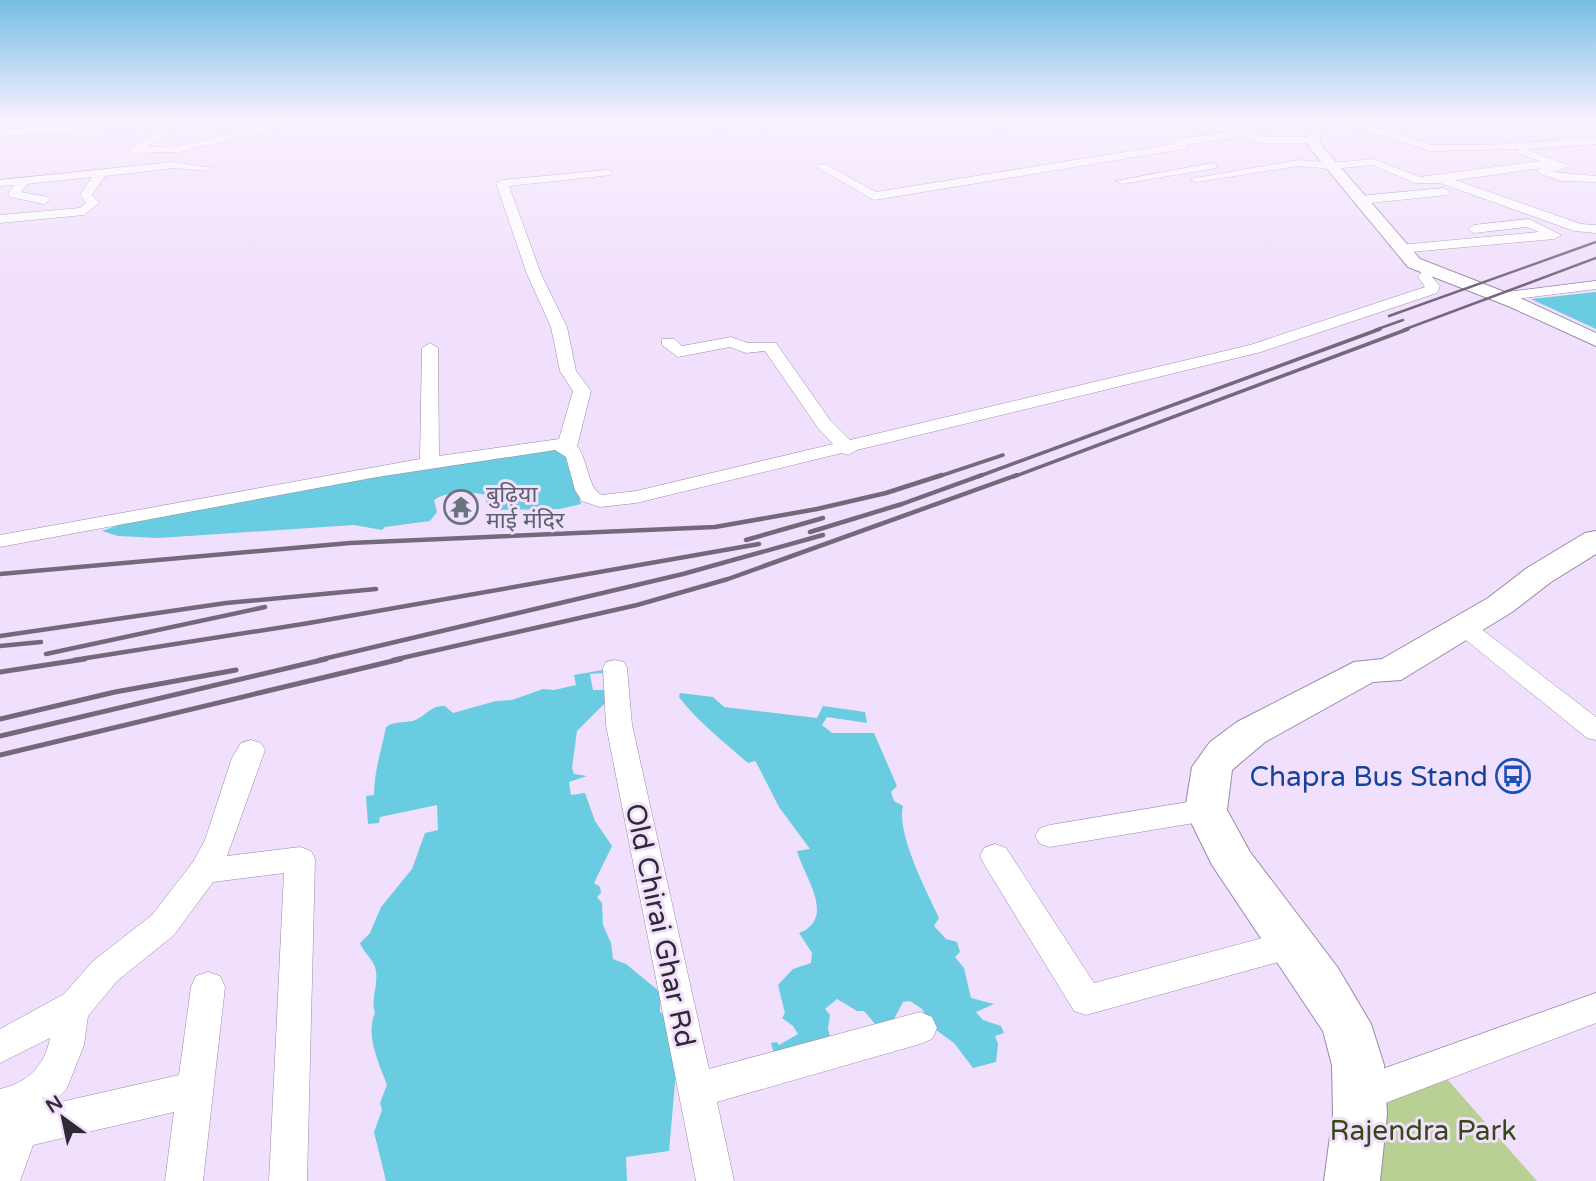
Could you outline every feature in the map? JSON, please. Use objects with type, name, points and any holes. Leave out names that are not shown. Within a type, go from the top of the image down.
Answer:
[{"type":"highway","points":[[1367,670],[1370,659],[1596,524]]},
{"type":"highway","points":[[1352,1181],[1359,1095],[1358,1065],[1346,1024],[1293,944],[1234,865],[1206,810],[1212,767],[1224,752],[1251,732],[1367,670],[1388,671],[1464,627],[1596,540]]},
{"type":"main road","points":[[1340,175],[1400,249],[1429,271],[1506,300],[1596,340]]},
{"type":"street","points":[[46,179],[59,175]]},
{"type":"street","points":[[1,198],[19,186],[62,175]]},
{"type":"street","points":[[0,219],[86,210],[93,202],[86,195],[103,175]]},
{"type":"street","points":[[567,447],[571,423],[582,391],[568,371],[559,327],[534,274],[502,183],[585,175]]},
{"type":"street","points":[[836,175],[872,196],[1002,175]]},
{"type":"street","points":[[1122,181],[1155,175]]},
{"type":"street","points":[[1196,179],[1209,175]]},
{"type":"street","points":[[1405,175],[1419,181],[1468,175]]},
{"type":"street","points":[[1553,175],[1596,191]]},
{"type":"street","points":[[1561,178],[1596,179]]},
{"type":"street","points":[[1441,179],[1578,228],[1596,229]]},
{"type":"street","points":[[0,183],[19,186]]},
{"type":"street","points":[[19,186],[14,194],[44,200]]},
{"type":"street","points":[[1360,200],[1462,189]]},
{"type":"street","points":[[1400,249],[1451,247],[1554,235],[1529,223],[1474,229]]},
{"type":"street","points":[[0,541],[429,463],[546,445],[567,447],[576,455],[586,494],[600,501],[636,498],[848,449],[1301,336],[1432,290],[1433,286],[1425,277],[1429,271]]},
{"type":"street","points":[[1506,300],[1520,292],[1596,285]]},
{"type":"street","points":[[1506,300],[1539,308],[1596,335]]},
{"type":"street","points":[[668,342],[678,352],[733,342],[746,348],[770,346],[830,431],[848,449]]},
{"type":"street","points":[[429,463],[432,431],[430,348]]},
{"type":"street","points":[[1464,627],[1596,731]]},
{"type":"street","name":"Old Chirai Ghar Rd","points":[[615,668],[619,725],[715,1181]]},
{"type":"street","points":[[1,1181],[15,1113],[53,1078],[66,1045],[70,1018],[76,1005],[105,971],[163,925],[204,871],[220,841],[246,758],[251,750]]},
{"type":"street","points":[[1050,836],[1206,810]]},
{"type":"street","points":[[995,856],[1086,1000],[1293,944]]},
{"type":"street","points":[[204,871],[300,859],[289,1181]]},
{"type":"street","points":[[184,1181],[208,987]]},
{"type":"street","points":[[0,1047],[76,1005]]},
{"type":"street","points":[[1359,1095],[1527,1036],[1596,1008]]},
{"type":"street","points":[[696,1090],[920,1028]]},
{"type":"street","points":[[15,1113],[195,1089]]},
{"type":"green space","name":"Rajendra Park","points":[[1439,1070],[1537,1181],[1352,1181],[1363,1097]]},
{"type":"water","points":[[1596,292],[1596,329],[1531,299]]},
{"type":"water","points":[[526,449],[568,450],[581,504],[560,509],[493,510],[486,505],[486,495],[459,493],[434,500],[437,512],[430,521],[385,527],[382,530],[354,525],[158,538],[118,536],[102,531],[124,523]]},
{"type":"water","points":[[603,670],[606,680],[602,673],[590,674],[593,690],[608,690],[605,703],[577,731],[572,768],[574,774],[587,776],[569,782],[571,795],[585,793],[595,821],[612,846],[594,883],[600,887],[601,893],[597,897],[602,903],[603,925],[611,943],[613,959],[626,964],[660,992],[660,1012],[668,1018],[665,1027],[677,1060],[669,1151],[626,1157],[627,1181],[386,1181],[374,1132],[387,1085],[372,1040],[376,973],[374,964],[360,943],[370,933],[381,907],[412,869],[425,833],[438,830],[437,805],[380,817],[379,823],[368,824],[366,796],[374,795],[386,727],[415,720],[437,707],[445,706],[453,713],[496,701],[512,700],[543,689],[554,690],[576,685],[574,675]]},
{"type":"water","points":[[680,693],[713,697],[724,707],[817,718],[823,706],[865,712],[867,723],[827,717],[822,725],[832,733],[874,733],[897,786],[891,792],[894,801],[903,806],[902,817],[908,846],[939,918],[934,926],[946,939],[957,942],[960,952],[955,957],[964,968],[971,998],[994,1004],[976,1012],[983,1020],[1001,1026],[1004,1033],[995,1036],[998,1044],[996,1062],[973,1068],[954,1043],[932,1027],[922,1009],[910,1001],[903,1002],[894,1019],[877,1026],[864,1011],[857,1011],[837,999],[825,1009],[830,1015],[830,1036],[774,1055],[771,1043],[777,1042],[779,1045],[798,1034],[793,1026],[782,1018],[785,1013],[778,985],[793,969],[811,963],[812,953],[799,933],[816,918],[817,907],[797,851],[810,849],[779,807],[755,761],[748,763],[712,732],[686,706],[679,697]]},
{"type":"railway","points":[[1389,316],[1596,242]]},
{"type":"railway","points":[[1403,330],[1596,258]]},
{"type":"railway","points":[[1375,330],[1403,320]]},
{"type":"railway","points":[[977,477],[1380,329]]},
{"type":"railway","points":[[1013,477],[1408,329]]},
{"type":"railway","points":[[937,477],[1003,455]]},
{"type":"railway","points":[[0,574],[350,543],[715,527],[817,509],[886,493],[942,475]]},
{"type":"railway","points":[[810,532],[902,504],[982,475]]},
{"type":"railway","points":[[393,660],[637,605],[728,579],[1017,475]]},
{"type":"railway","points":[[746,540],[823,518]]},
{"type":"railway","points":[[319,660],[683,574],[823,535]]},
{"type":"railway","points":[[74,660],[309,623],[759,544]]},
{"type":"railway","points":[[0,636],[226,603],[376,589]]},
{"type":"railway","points":[[46,654],[265,607]]},
{"type":"railway","points":[[0,646],[41,642]]},
{"type":"railway","points":[[0,672],[85,659]]},
{"type":"railway","points":[[0,736],[326,659]]},
{"type":"railway","points":[[0,755],[401,659]]},
{"type":"railway","points":[[0,719],[115,692],[236,670]]},
{"type":"place","name":"बुढ़िया माई मंदिर","points":[[461,507]]},
{"type":"place","name":"Chapra Bus Stand","points":[[1513,776]]}]
